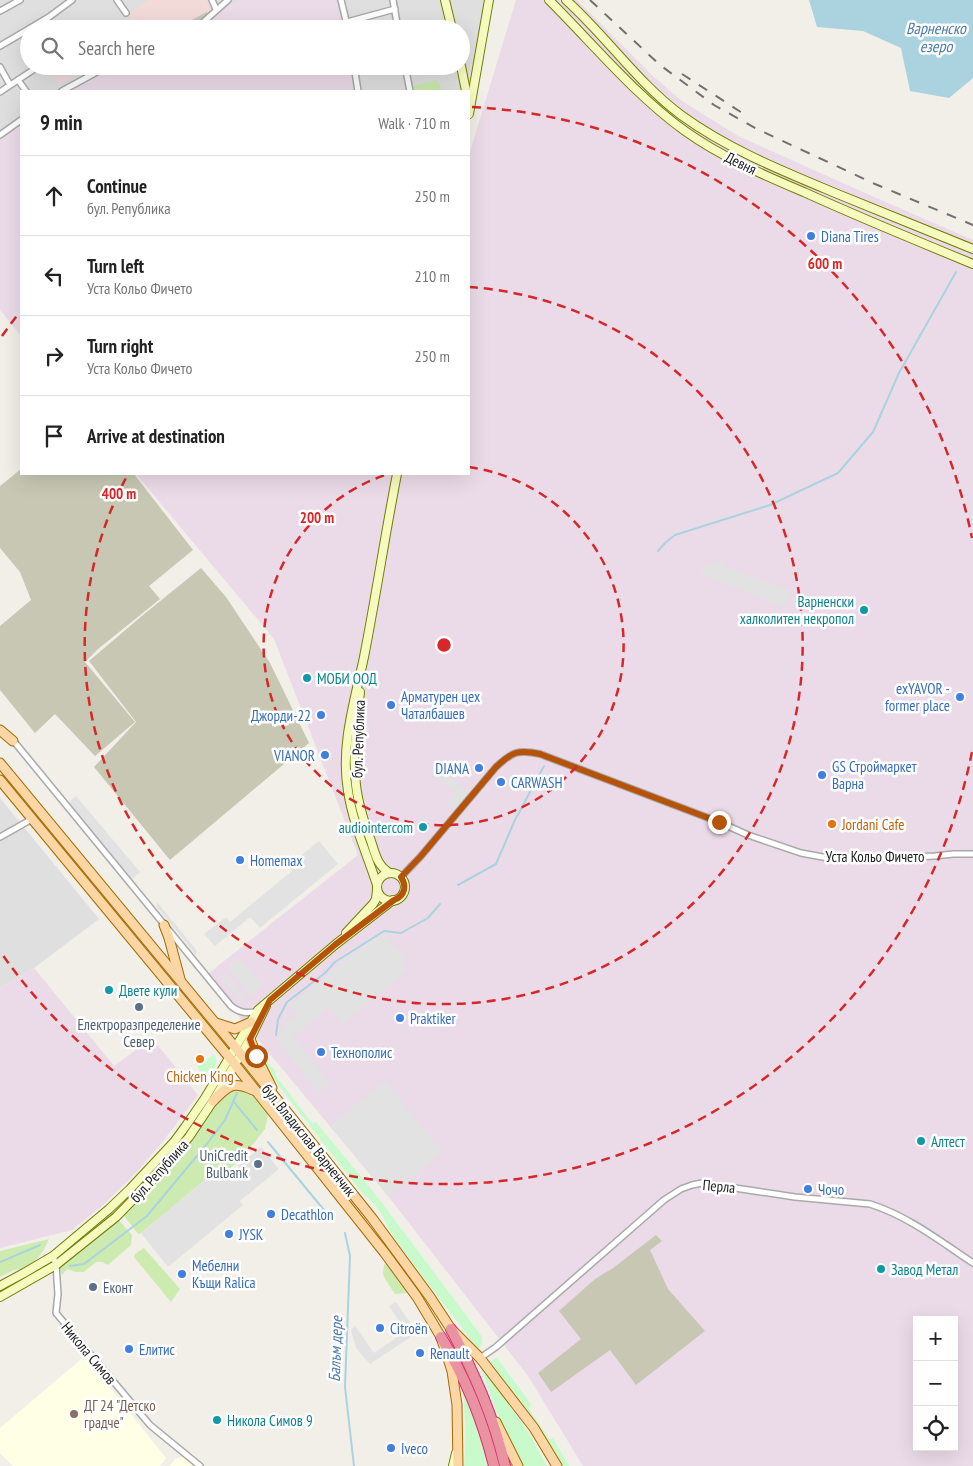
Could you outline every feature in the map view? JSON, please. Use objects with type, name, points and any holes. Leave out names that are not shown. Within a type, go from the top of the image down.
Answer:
[{"type":"highway","points":[[451,1329],[471,1367],[490,1412],[505,1466]]},
{"type":"highway","points":[[441,1337],[467,1387],[480,1420],[494,1466]]},
{"type":"main road","points":[[0,730],[13,741]]},
{"type":"main road","name":"бул. Владислав Варненчик","points":[[0,763],[235,1047],[372,1218],[451,1329],[480,1358],[534,1428],[557,1466]]},
{"type":"main road","name":"бул. Владислав Варненчик","points":[[0,780],[229,1057],[384,1252],[417,1297],[441,1337],[452,1371],[457,1405],[458,1466]]},
{"type":"main road","points":[[164,925],[181,982]]},
{"type":"main road","points":[[214,1022],[235,1029],[251,1022]]},
{"type":"main road","points":[[250,1039],[260,1066],[281,1106]]},
{"type":"main road","points":[[213,1101],[231,1085],[240,1084],[254,1090]]},
{"type":"main road","points":[[490,1412],[518,1466]]},
{"type":"street","points":[[0,11],[20,0]]},
{"type":"street","points":[[44,20],[72,0]]},
{"type":"street","points":[[117,0],[126,13]]},
{"type":"street","points":[[212,0],[216,9]]},
{"type":"street","points":[[205,20],[228,0]]},
{"type":"street","points":[[341,0],[346,20]]},
{"type":"street","points":[[393,0],[397,20]]},
{"type":"street","points":[[445,0],[450,20]]},
{"type":"street","name":"Девня","points":[[549,0],[650,104],[717,152],[753,170],[973,264]]},
{"type":"street","name":"Девня","points":[[566,0],[650,88],[680,114],[724,143],[787,173],[973,250]]},
{"type":"street","points":[[470,90],[489,1]]},
{"type":"street","points":[[355,20],[395,10]]},
{"type":"street","points":[[0,46],[20,34]]},
{"type":"street","points":[[0,67],[10,85]]},
{"type":"street","points":[[0,92],[26,75]]},
{"type":"street","points":[[64,90],[90,75]]},
{"type":"street","points":[[355,75],[358,90]]},
{"type":"street","points":[[407,75],[410,90]]},
{"type":"street","points":[[463,75],[468,90]]},
{"type":"street","points":[[18,80],[25,90]]},
{"type":"street","points":[[0,136],[20,121]]},
{"type":"street","name":"бул. Република","points":[[377,888],[354,817],[348,791],[346,766],[350,723],[364,658],[397,475]]},
{"type":"street","name":"бул. Република","points":[[364,658],[356,737],[356,783],[361,810],[377,860],[381,867],[390,873]]},
{"type":"street","points":[[0,725],[231,1006],[239,1012],[245,1013],[258,1010]]},
{"type":"street","name":"Уста Кольо Фичето","points":[[401,877],[496,767],[509,755],[524,752],[540,754],[719,822],[748,836],[828,858],[859,859],[973,854]]},
{"type":"street","points":[[0,837],[32,819]]},
{"type":"street","points":[[390,873],[401,877]]},
{"type":"street","name":"бул. Република","points":[[336,944],[374,904],[380,878],[390,873]]},
{"type":"street","name":"бул. Република","points":[[0,1286],[53,1256],[110,1209],[130,1189],[174,1142],[204,1098],[258,1010],[336,944],[394,900],[398,899],[403,893],[404,884],[401,877]]},
{"type":"street","points":[[377,888],[383,898],[394,900]]},
{"type":"street","name":"бул. Република","points":[[0,1297],[56,1266],[116,1217],[153,1179],[185,1143],[213,1101],[241,1055],[270,1000]]},
{"type":"street","name":"Перла","points":[[480,1358],[496,1347],[664,1200],[692,1184],[708,1184],[794,1197],[870,1204],[880,1207],[915,1225],[973,1263]]},
{"type":"street","name":"Никола Симов","points":[[53,1256],[56,1266],[58,1294],[56,1312],[150,1425],[200,1466]]},
{"type":"street","points":[[453,1466],[458,1441]]},
{"type":"shaded area","points":[[0,0],[242,0],[204,20],[20,20],[20,75],[98,75],[70,90],[20,90],[20,125],[0,139]]},
{"type":"shaded area","points":[[149,0],[206,0],[212,13],[200,20],[129,20],[130,13]]},
{"type":"shaded area","points":[[242,0],[344,0],[349,20],[204,20]]},
{"type":"shaded area","points":[[344,0],[486,0],[467,90],[361,90],[358,75],[470,75],[470,20],[349,20]]},
{"type":"shaded area","points":[[516,0],[577,0],[654,77],[682,101],[738,136],[973,240],[973,1466],[583,1466],[528,1376],[388,1196],[205,976],[358,855],[274,639],[137,475],[470,475],[470,152]]},
{"type":"shaded area","points":[[207,12],[210,18],[206,20],[192,20]]},
{"type":"shaded area","points":[[54,75],[74,75],[60,84]]},
{"type":"shaded area","points":[[98,75],[358,75],[361,90],[70,90]]},
{"type":"shaded area","points":[[20,125],[20,335],[0,310],[0,139]]},
{"type":"shaded area","points":[[20,470],[20,475],[135,475],[193,550],[149,586],[160,599],[98,649],[85,662],[135,722],[95,756],[55,714],[35,733],[0,690],[0,626],[31,600],[20,572],[0,548],[0,486]]},
{"type":"shaded area","points":[[722,560],[725,566],[791,591],[784,607],[703,575],[701,568]]},
{"type":"shaded area","points":[[201,568],[226,597],[270,663],[309,743],[170,860],[94,767],[136,722],[89,661]]},
{"type":"shaded area","points":[[436,767],[440,768],[470,794],[454,811],[447,804],[456,793],[429,771]]},
{"type":"shaded area","points":[[76,796],[140,872],[132,879],[68,803]]},
{"type":"shaded area","points":[[0,798],[99,919],[34,968],[0,988]]},
{"type":"shaded area","points":[[319,841],[338,864],[260,928],[250,917],[215,946],[204,934],[226,917],[230,922],[292,871],[288,866]]},
{"type":"shaded area","points":[[157,902],[197,951],[196,955],[157,907]]},
{"type":"shaded area","points":[[386,934],[404,957],[407,970],[344,1024],[330,1007],[293,1037],[329,1082],[319,1094],[277,1040],[284,1025],[297,1014],[290,1005],[373,938]]},
{"type":"shaded area","points":[[240,958],[263,986],[251,996],[228,968]]},
{"type":"shaded area","points":[[34,968],[114,1066],[152,1038],[198,1095],[135,1174],[103,1205],[72,1230],[0,1248],[0,988]]},
{"type":"shaded area","points":[[225,972],[245,997],[240,1001],[220,976]]},
{"type":"shaded area","points":[[385,1081],[442,1152],[388,1196],[330,1126]]},
{"type":"shaded area","points":[[261,1147],[279,1169],[240,1201],[243,1205],[168,1267],[141,1233],[212,1174],[219,1182]]},
{"type":"shaded area","points":[[656,1235],[662,1241],[650,1250],[668,1289],[705,1331],[636,1385],[610,1350],[551,1392],[538,1373],[581,1339],[559,1311],[595,1279],[613,1268]]},
{"type":"shaded area","points":[[396,1302],[417,1333],[370,1364],[356,1348],[351,1330],[355,1326],[374,1353],[406,1331],[389,1306]]},
{"type":"shaded area","name":"ДГ 24 \"Детско градче\"","points":[[85,1356],[166,1458],[160,1466],[13,1466],[0,1453],[0,1428]]},
{"type":"shaded area","points":[[185,1456],[196,1466],[170,1466],[175,1459]]},
{"type":"green space","points":[[437,80],[441,90],[414,90],[413,86]]},
{"type":"green space","points":[[214,1054],[215,1066],[208,1077],[204,1076],[197,1067]]},
{"type":"green space","points":[[261,1054],[313,1124],[316,1122],[376,1195],[463,1311],[482,1337],[482,1344],[478,1349],[406,1254],[379,1210],[363,1194],[267,1071]]},
{"type":"green space","points":[[221,1070],[228,1076],[215,1098],[240,1085],[262,1100],[268,1115],[265,1129],[240,1160],[217,1179],[212,1174],[141,1233],[138,1234],[121,1212],[116,1217],[132,1235],[131,1245],[108,1265],[96,1262],[84,1272],[75,1272],[67,1269],[62,1275],[58,1264],[68,1256],[62,1248],[110,1209],[174,1142]]},
{"type":"green space","points":[[49,1239],[35,1261],[25,1268],[14,1270],[0,1277],[0,1251]]},
{"type":"green space","points":[[144,1248],[180,1289],[171,1302],[134,1257],[136,1253]]},
{"type":"green space","points":[[386,1263],[407,1293],[395,1294],[383,1274]]},
{"type":"green space","points":[[496,1358],[531,1404],[529,1409],[549,1439],[553,1438],[569,1466],[562,1466],[521,1401],[490,1365]]},
{"type":"green space","points":[[479,1364],[527,1430],[547,1466],[521,1466],[500,1421]]},
{"type":"green space","points":[[462,1384],[482,1441],[487,1466],[464,1466],[466,1430]]},
{"type":"water","name":"Варненско езеро","points":[[809,0],[973,0],[973,78],[949,98],[910,91],[901,48],[863,31],[817,27]]},
{"type":"waterway","points":[[658,551],[675,535],[770,505],[838,473],[873,432],[899,373],[956,272]]},
{"type":"waterway","points":[[458,885],[496,864],[515,820],[544,766]]},
{"type":"waterway","points":[[276,1035],[278,1019],[287,1002],[325,973],[335,962],[384,931],[401,933],[428,918],[440,904]]},
{"type":"waterway","points":[[70,1266],[84,1264],[147,1216],[225,1120],[237,1093]]},
{"type":"waterway","name":"Балъм дере","points":[[234,1102],[257,1130]]},
{"type":"waterway","name":"Балъм дере","points":[[268,1142],[324,1210]]},
{"type":"waterway","name":"Балъм дере","points":[[345,1233],[350,1256],[345,1387],[354,1466]]},
{"type":"waterway","points":[[0,1262],[40,1245]]},
{"type":"railway","points":[[590,0],[660,65],[714,105],[757,129],[875,184],[973,225]]},
{"type":"railway","points":[[682,74],[747,116]]},
{"type":"place","name":"Diana Tires","points":[[811,236]]},
{"type":"place","name":"Варненски халколитен некропол","points":[[864,610]]},
{"type":"place","name":"МОБИ ООД","points":[[307,678]]},
{"type":"place","name":"exYAVOR - former place","points":[[960,697]]},
{"type":"place","name":"Арматурен цех Чаталбашев","points":[[391,705]]},
{"type":"place","name":"Джорди-22","points":[[321,715]]},
{"type":"place","name":"VIANOR","points":[[325,755]]},
{"type":"place","name":"DIANA","points":[[479,768]]},
{"type":"place","name":"GS Строймаркет Варна","points":[[822,775]]},
{"type":"place","name":"CARWASH","points":[[501,782]]},
{"type":"place","name":"Jordani Cafe","points":[[832,824]]},
{"type":"place","name":"audiointercom","points":[[423,827]]},
{"type":"place","name":"Homemax","points":[[240,860]]},
{"type":"place","name":"Двете кули","points":[[109,990]]},
{"type":"place","name":"Електроразпределение Север","points":[[139,1007]]},
{"type":"place","name":"Praktiker","points":[[400,1018]]},
{"type":"place","name":"Технополис","points":[[321,1052]]},
{"type":"place","name":"Chicken King","points":[[200,1059]]},
{"type":"place","name":"Алтест","points":[[921,1141]]},
{"type":"place","name":"UniCredit Bulbank","points":[[258,1164]]},
{"type":"place","name":"Чочо","points":[[808,1189]]},
{"type":"place","name":"Decathlon","points":[[271,1214]]},
{"type":"place","name":"JYSK","points":[[229,1234]]},
{"type":"place","name":"Завод Метал","points":[[881,1269]]},
{"type":"place","name":"Мебелни Къщи Ralica","points":[[182,1274]]},
{"type":"place","name":"Еконт","points":[[93,1287]]},
{"type":"place","name":"Citroën","points":[[380,1328]]},
{"type":"place","name":"Елитис","points":[[129,1349]]},
{"type":"place","name":"Renault","points":[[420,1353]]},
{"type":"place","name":"ДГ 24 \"Детско градче\"","points":[[74,1414]]},
{"type":"place","name":"Никола Симов 9","points":[[217,1420]]},
{"type":"place","name":"Iveco","points":[[391,1448]]},
{"type":"route","points":[[256,1056],[250,1039],[270,1000],[336,944],[401,896],[404,889],[401,877],[496,767],[509,755],[518,752],[540,754],[719,822]]}]
